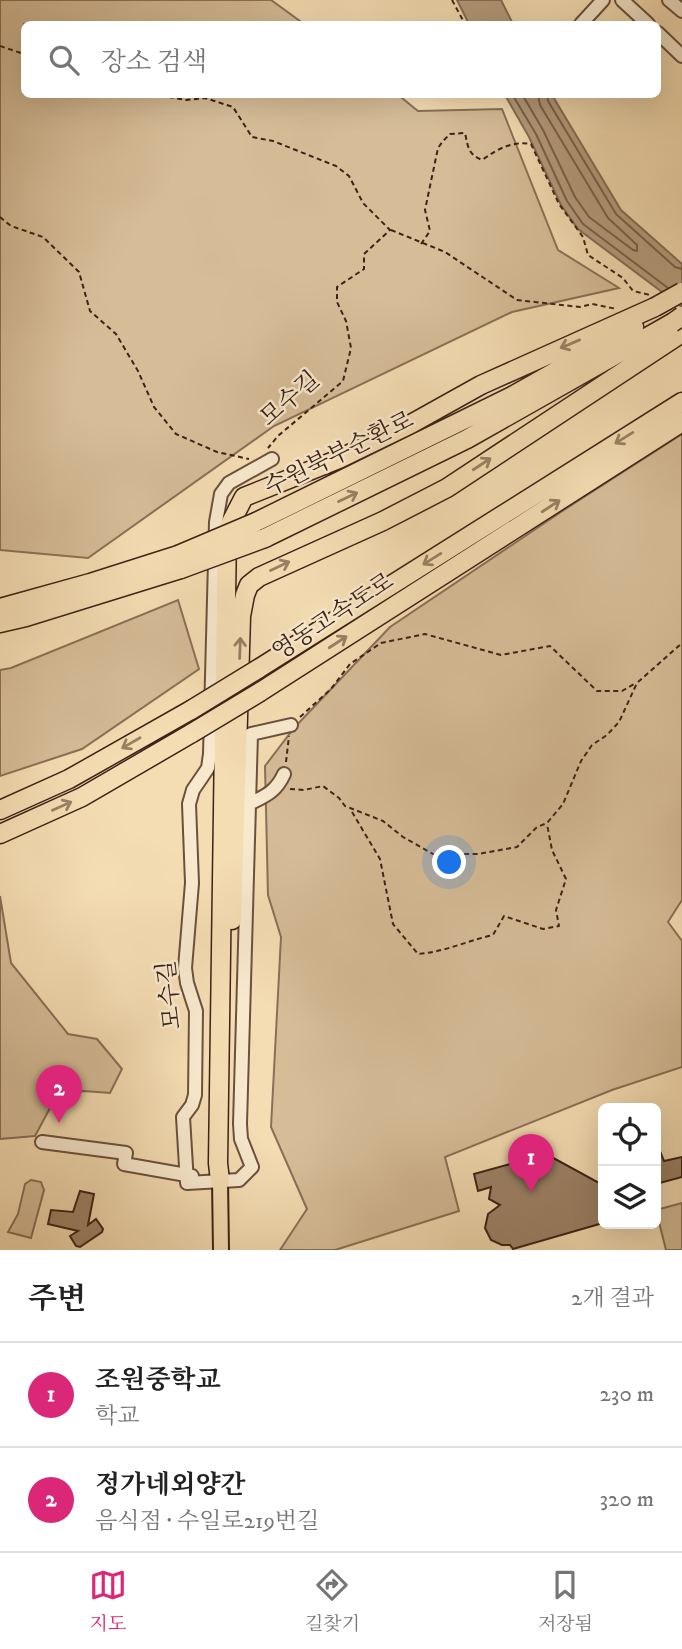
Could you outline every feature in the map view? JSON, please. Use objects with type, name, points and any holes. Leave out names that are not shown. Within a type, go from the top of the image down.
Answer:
[{"type":"highway","points":[[219,1181],[225,1164],[242,616],[249,584],[273,569],[383,521],[447,488],[666,314],[682,292]]},
{"type":"highway","name":"수원북부순환로","points":[[0,623],[26,617],[180,562],[260,530],[467,439],[666,314],[682,300]]},
{"type":"highway","points":[[219,1181],[227,530],[244,497],[339,459],[493,380],[666,314]]},
{"type":"highway","name":"영동고속도로","points":[[0,810],[69,779],[191,710],[682,401]]},
{"type":"highway","name":"영동고속도로","points":[[0,834],[82,797],[260,692],[682,422]]},
{"type":"highway","name":"수원북부순환로","points":[[0,608],[180,562]]},
{"type":"main road","points":[[219,1181],[221,1250]]},
{"type":"street","points":[[584,21],[603,0]]},
{"type":"street","points":[[622,0],[645,21]]},
{"type":"street","points":[[670,0],[682,11]]},
{"type":"street","points":[[661,37],[682,57]]},
{"type":"street","name":"모수길","points":[[185,1175],[183,1117],[192,1105],[195,1095],[196,1011],[185,968],[192,883],[189,804],[193,790],[208,768],[210,754],[216,522],[221,494],[229,483],[272,459]]},
{"type":"street","points":[[42,1142],[126,1153],[124,1164],[219,1181],[239,1180],[252,1167],[241,1139],[240,1125],[251,734],[291,725]]},
{"type":"street","points":[[249,804],[272,793],[281,780]]},
{"type":"path","points":[[452,0],[462,21]]},
{"type":"path","points":[[0,46],[21,53]]},
{"type":"path","points":[[175,98],[205,98],[233,107],[253,137],[273,141],[337,166],[349,176],[363,203],[390,230],[445,252],[517,300],[580,306],[592,304],[623,310]]},
{"type":"path","points":[[421,244],[430,231],[425,211],[432,170],[439,148],[450,134],[465,133],[468,150],[472,156],[482,160],[502,146],[531,144],[559,204],[583,237],[588,254],[623,278],[633,291]]},
{"type":"path","points":[[0,217],[11,226],[43,237],[79,272],[90,311],[116,334],[155,407],[176,434],[217,452],[249,459]]},
{"type":"path","name":"모수길","points":[[272,459],[268,447],[278,436],[343,381],[351,348],[346,321],[337,302],[337,287],[363,269],[364,254],[390,230]]},
{"type":"path","points":[[634,301],[666,314]]},
{"type":"path","points":[[637,683],[619,722],[593,745],[581,761],[563,804],[547,823],[537,827],[517,847],[478,854],[433,854],[403,837],[383,821],[351,809],[323,786],[304,790],[281,780],[291,725],[331,689],[350,664],[381,643],[425,634],[501,655],[550,646],[597,691],[621,691],[637,683],[682,643]]},
{"type":"path","points":[[351,809],[380,859],[393,924],[418,954],[441,952],[464,942],[493,935],[504,916],[543,929],[559,926],[556,910],[566,879],[552,850],[547,823]]},
{"type":"shaded area","points":[[0,0],[271,0],[300,21],[21,21],[21,98],[402,98],[418,111],[502,109],[558,250],[619,288],[512,312],[274,426],[88,558],[0,550]]},
{"type":"shaded area","points":[[682,434],[682,900],[668,922],[682,941],[682,1067],[612,1090],[445,1157],[459,1211],[335,1250],[280,1250],[307,1209],[271,1127],[281,937],[268,895],[265,766],[294,728],[390,627]]},
{"type":"shaded area","points":[[178,600],[199,669],[82,749],[0,776],[0,670],[11,668]]},
{"type":"shaded area","points":[[0,896],[11,963],[68,1034],[97,1039],[122,1069],[110,1093],[84,1091],[57,1095],[35,1136],[0,1139]]},
{"type":"shaded area","points":[[31,1180],[41,1182],[44,1190],[31,1238],[8,1232],[18,1214],[25,1184]]},
{"type":"shaded area","points":[[682,1203],[682,1250],[666,1250],[661,1229],[661,1209]]},
{"type":"water","points":[[457,0],[501,0],[512,21],[468,21]]},
{"type":"water","points":[[507,98],[554,98],[621,210],[682,264],[682,307],[578,229],[561,205],[529,137]]},
{"type":"building","points":[[546,1154],[598,1182],[598,1224],[513,1249],[510,1245],[502,1245],[491,1240],[485,1228],[488,1214],[500,1205],[489,1199],[491,1187],[478,1191],[474,1174]]},
{"type":"building","points":[[661,1154],[664,1161],[682,1157],[682,1177],[661,1183]]},
{"type":"building","points":[[80,1191],[94,1194],[88,1225],[96,1219],[103,1229],[80,1247],[76,1246],[70,1236],[78,1231],[48,1224],[51,1210],[73,1212]]},
{"type":"place","name":"정가네외양간","points":[[59,1123]]},
{"type":"place","name":"조원중학교","points":[[531,1192]]}]
